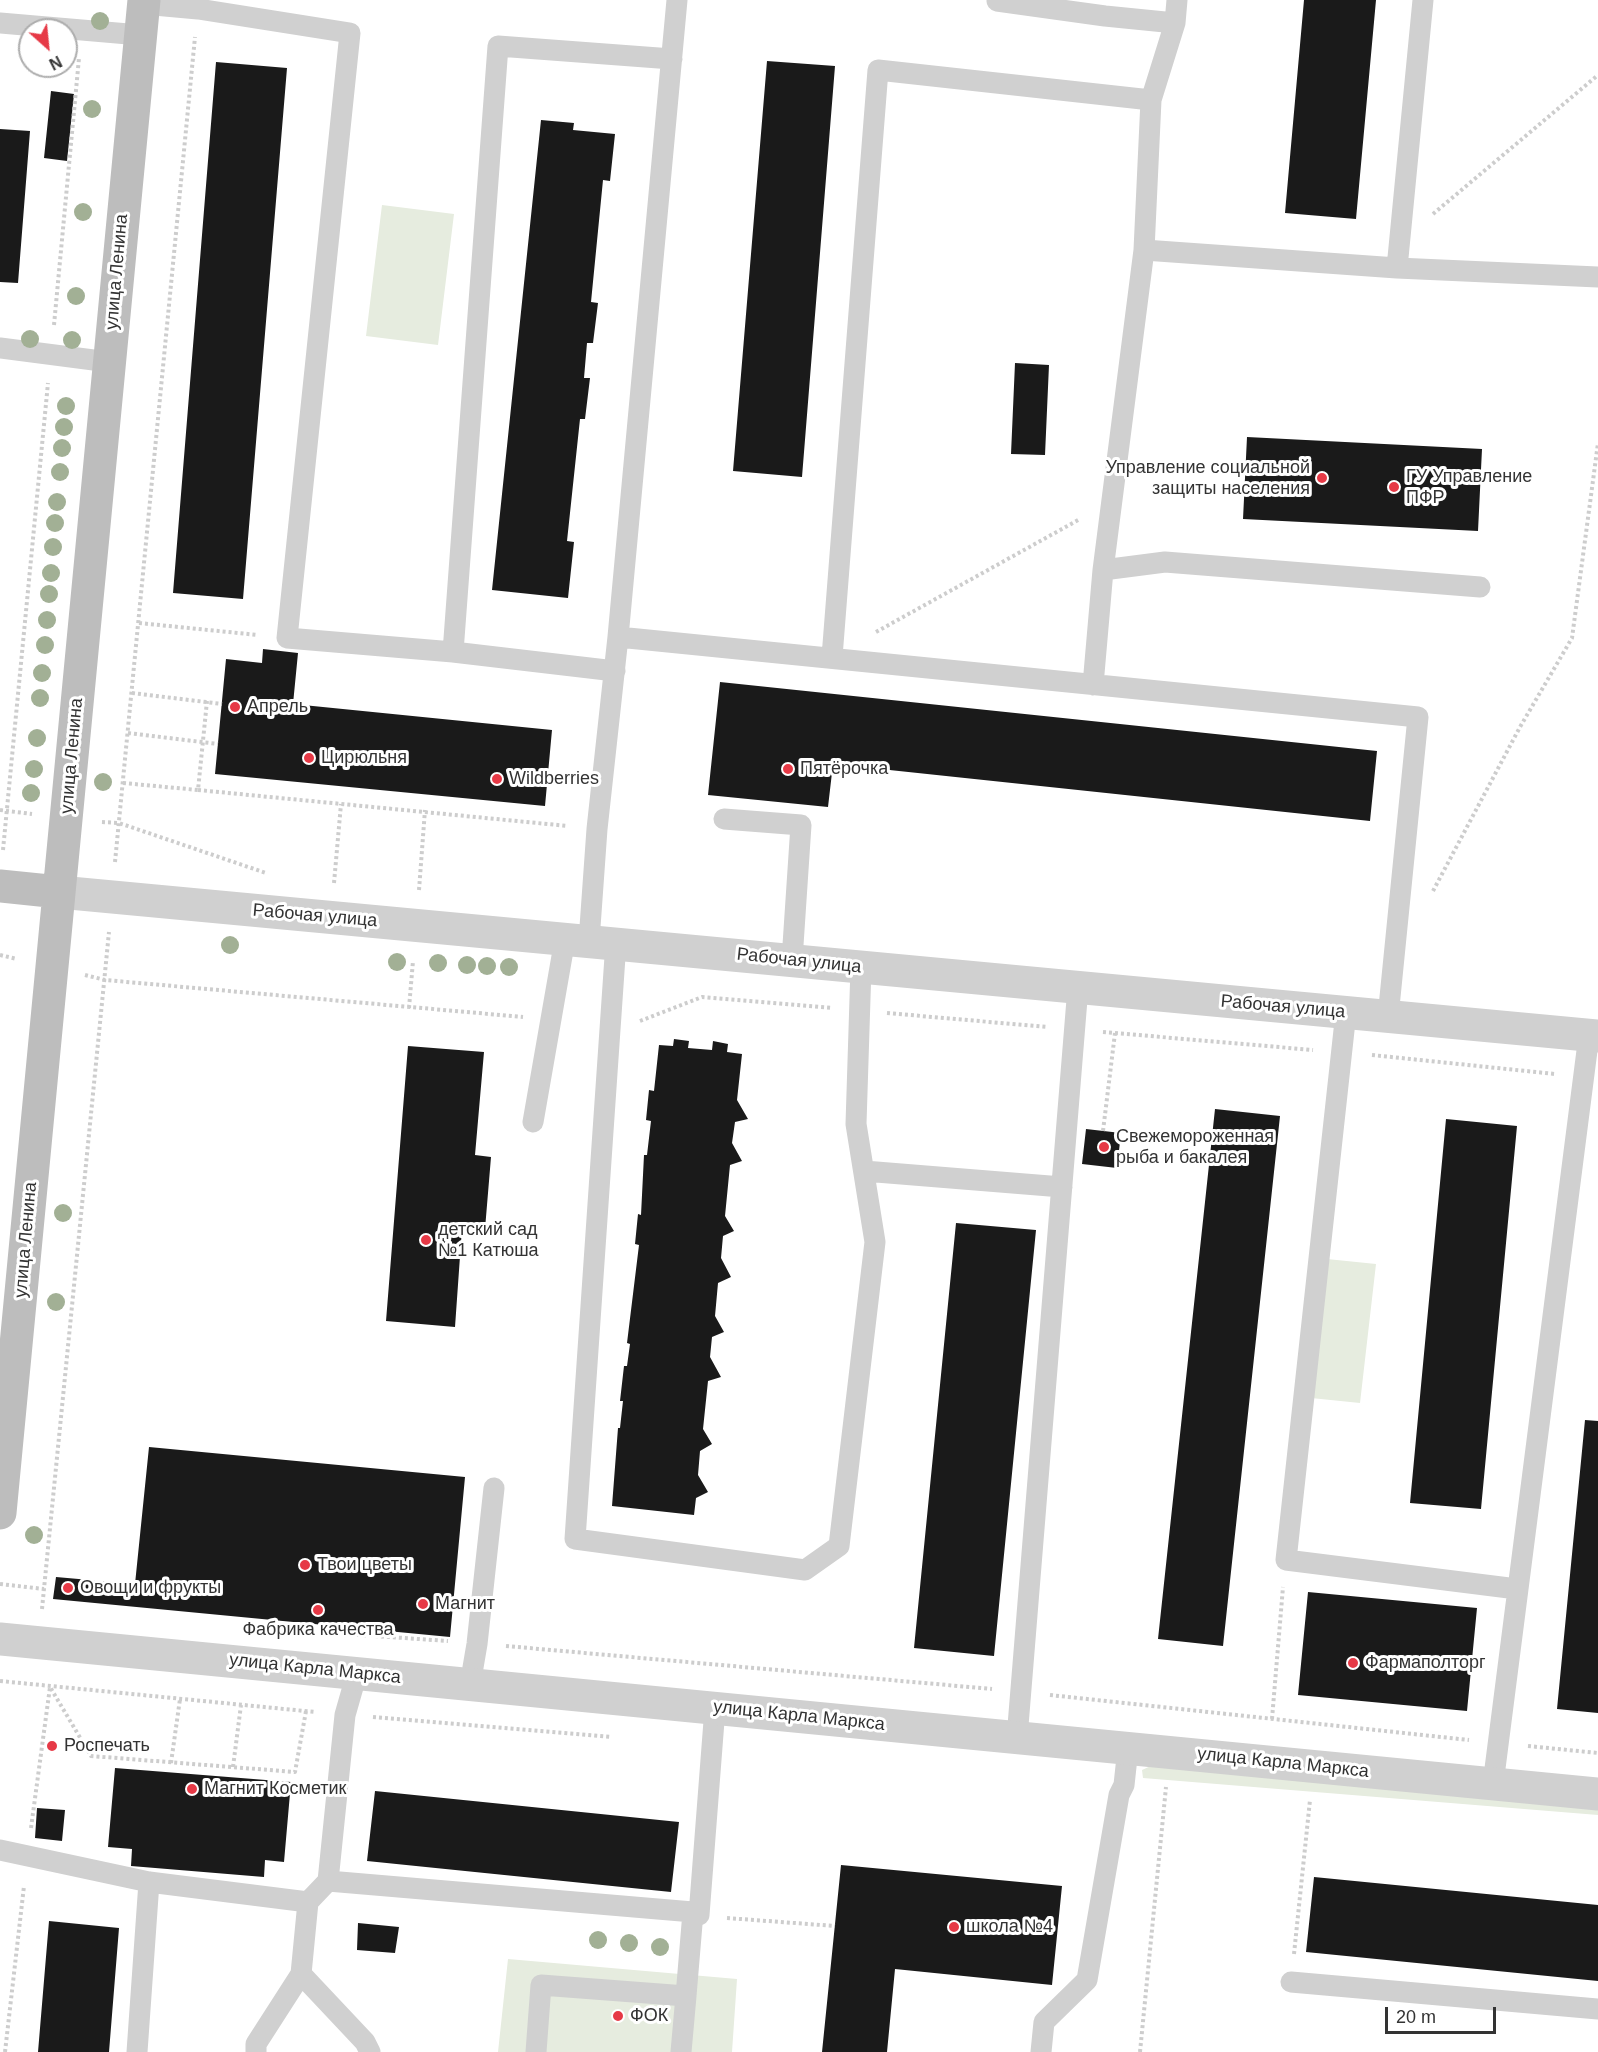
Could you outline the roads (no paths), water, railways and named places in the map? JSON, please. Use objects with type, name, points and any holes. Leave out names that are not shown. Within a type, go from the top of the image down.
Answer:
[{"type":"street","name":"улица Ленина","points":[[0,1513],[142,13]]},
{"type":"street","name":"Рабочая улица","points":[[0,886],[1594,1035]]},
{"type":"street","name":"улица Карла Маркса","points":[[0,1639],[1598,1794]]},
{"type":"lane","points":[[678,0],[615,671],[597,829],[590,941],[609,1033],[575,1539],[805,1570],[839,1546],[875,1242],[856,1124],[861,967]]},
{"type":"lane","points":[[1093,686],[1103,570],[1144,250],[1151,100],[1175,23],[1177,0]]},
{"type":"lane","points":[[1397,268],[1423,0]]},
{"type":"lane","points":[[997,1],[1175,23]]},
{"type":"lane","points":[[0,23],[81,30],[142,13],[198,9],[350,33],[287,638],[453,652],[615,671]]},
{"type":"lane","points":[[453,652],[498,46],[672,59]]},
{"type":"lane","points":[[832,657],[878,70],[1151,100]]},
{"type":"lane","points":[[1144,250],[1397,268],[1598,277]]},
{"type":"lane","points":[[0,348],[109,362]]},
{"type":"lane","points":[[1103,570],[1165,562],[1479,587]]},
{"type":"lane","points":[[618,637],[1418,717],[1388,1017]]},
{"type":"lane","points":[[724,819],[801,825],[792,960]]},
{"type":"lane","points":[[533,1122],[549,1020],[590,941]]},
{"type":"lane","points":[[1017,1738],[1078,987]]},
{"type":"lane","points":[[1346,1012],[1286,1560],[1517,1589]]},
{"type":"lane","points":[[1493,1784],[1517,1589],[1545,1397],[1582,1077],[1594,1035]]},
{"type":"lane","points":[[864,1171],[1062,1187]]},
{"type":"lane","points":[[470,1685],[477,1644],[494,1488]]},
{"type":"lane","points":[[256,2052],[256,2043],[301,1974],[308,1902],[328,1881],[345,1715],[357,1673]]},
{"type":"lane","points":[[681,2052],[715,1708]]},
{"type":"lane","points":[[1041,2052],[1044,2022],[1087,1980],[1128,1748]]},
{"type":"lane","points":[[0,1851],[149,1882],[308,1902]]},
{"type":"lane","points":[[328,1881],[696,1914]]},
{"type":"lane","points":[[137,2052],[149,1882]]},
{"type":"lane","points":[[301,1974],[365,2042],[370,2052]]},
{"type":"lane","points":[[1291,1982],[1598,2009]]},
{"type":"lane","points":[[536,2052],[541,1985],[686,1996]]},
{"type":"place","name":"Управление социальной защиты населения","points":[[1322,478]]},
{"type":"place","name":"ГУ Управление ПФР","points":[[1394,487]]},
{"type":"place","name":"Апрель","points":[[235,707]]},
{"type":"place","name":"Цирюльня","points":[[309,758]]},
{"type":"place","name":"Пятёрочка","points":[[788,769]]},
{"type":"place","name":"Wildberries","points":[[497,779]]},
{"type":"place","name":"Свежемороженная рыба и бакалея","points":[[1104,1147]]},
{"type":"place","name":"детский сад №1 Катюша","points":[[426,1240]]},
{"type":"place","name":"Твои цветы","points":[[305,1565]]},
{"type":"place","name":"Овощи и фрукты","points":[[68,1588]]},
{"type":"place","name":"Магнит","points":[[423,1604]]},
{"type":"place","name":"Фабрика качества","points":[[318,1610]]},
{"type":"place","name":"Фармаполторг","points":[[1353,1663]]},
{"type":"place","name":"Роспечать","points":[[52,1746]]},
{"type":"place","name":"Магнит Косметик","points":[[192,1789]]},
{"type":"place","name":"школа №4","points":[[954,1927]]},
{"type":"place","name":"ФОК","points":[[618,2016]]}]
